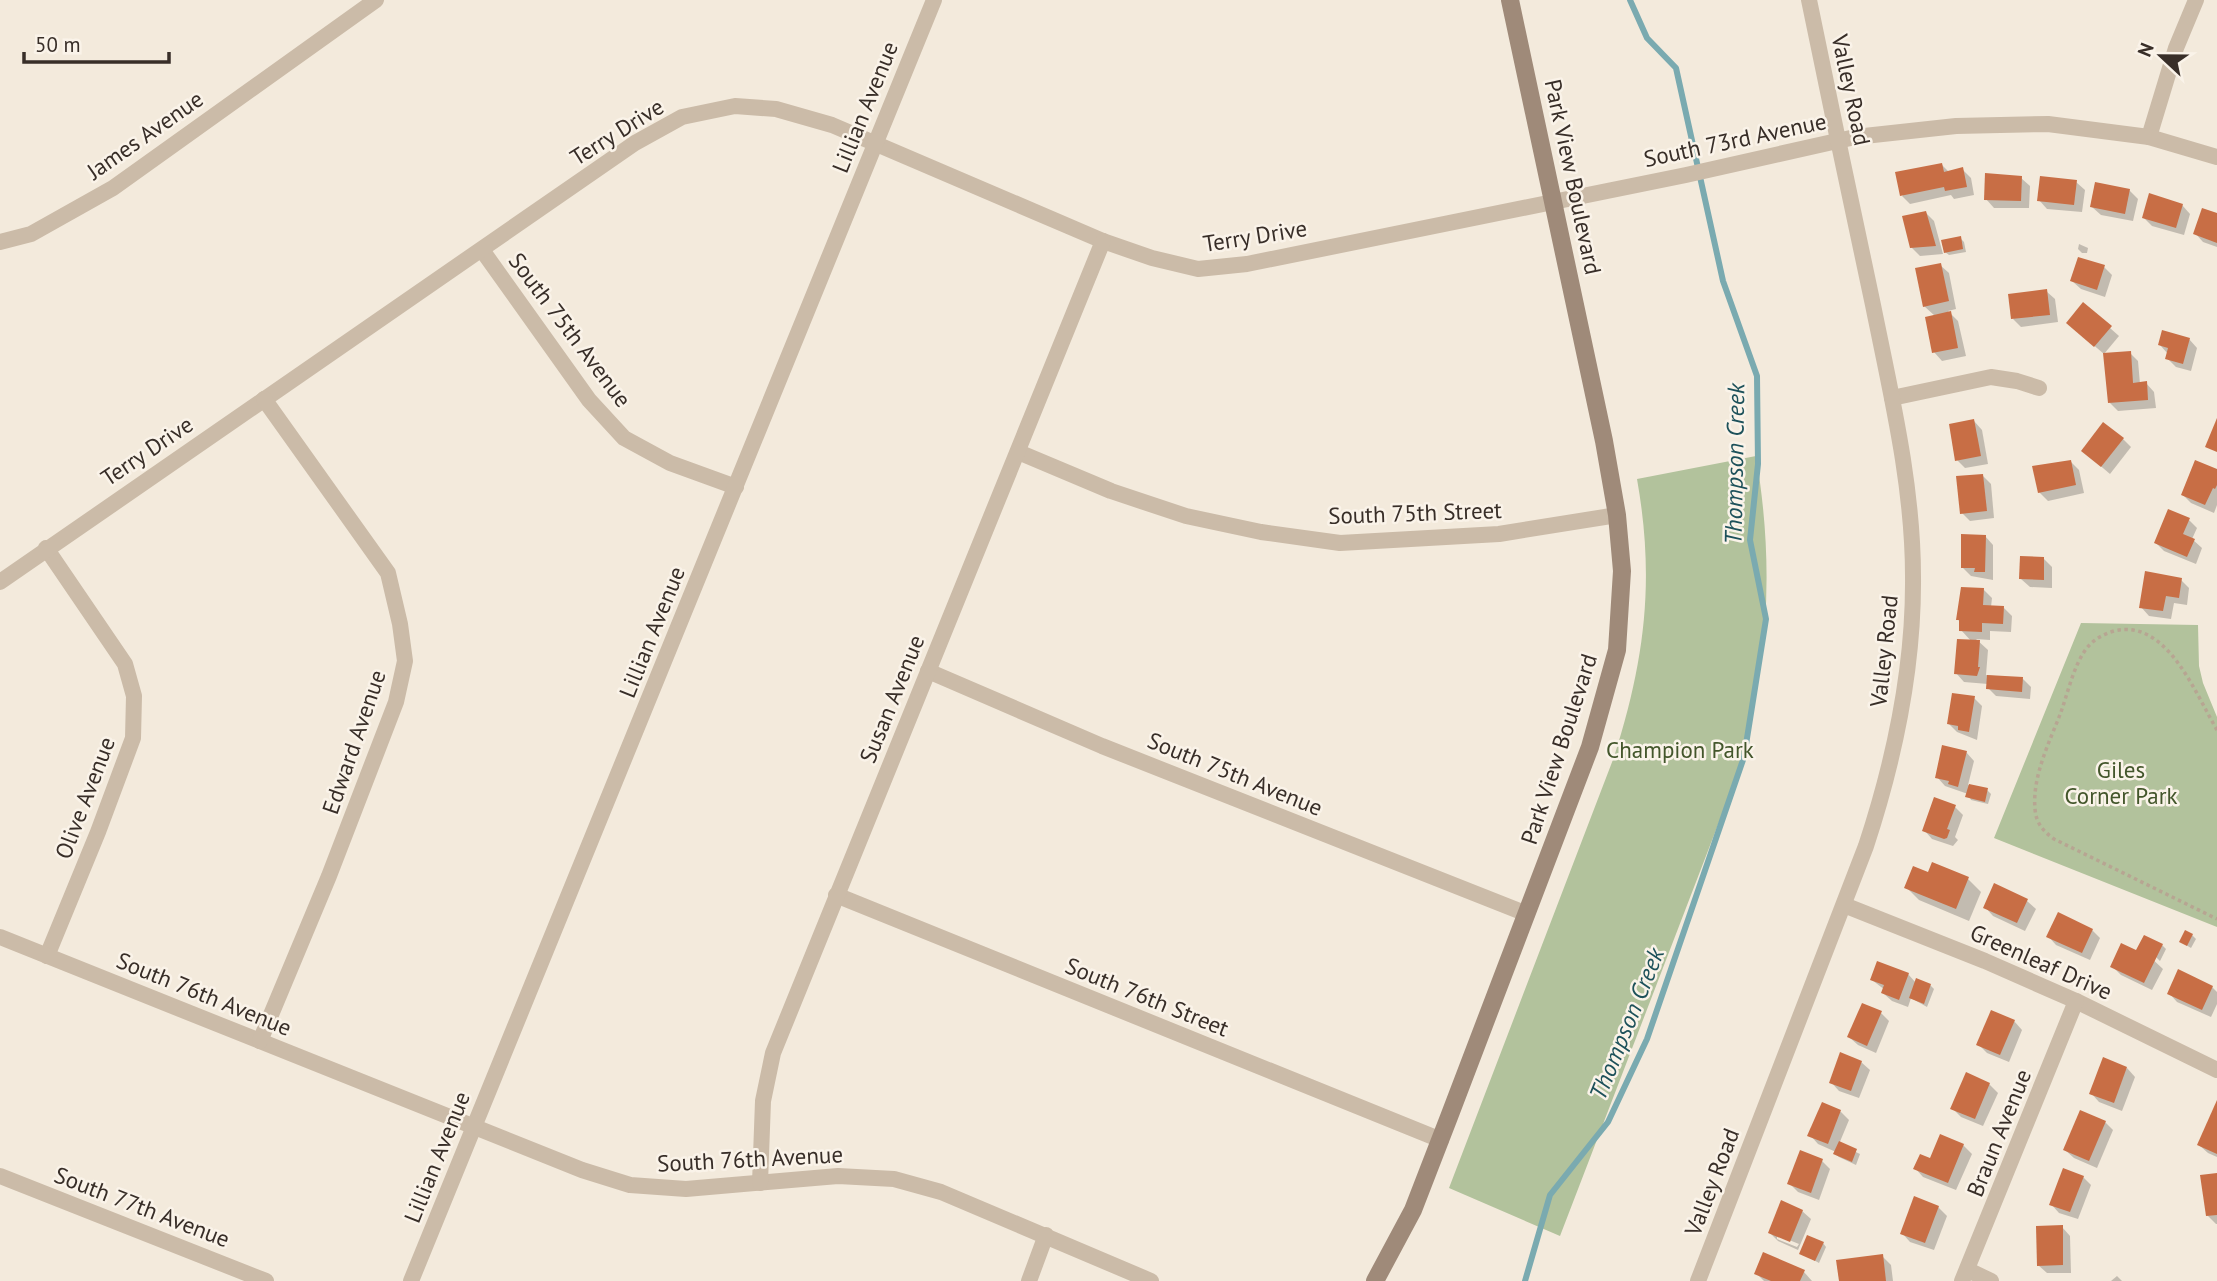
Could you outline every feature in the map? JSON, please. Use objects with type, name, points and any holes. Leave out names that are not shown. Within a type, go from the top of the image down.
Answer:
[{"type":"street","name":"James Avenue","points":[[0,242],[31,234],[113,188],[351,7],[376,0]]},
{"type":"street","name":"Lillian Avenue","points":[[411,1281],[934,0]]},
{"type":"street","name":"Park View Boulevard","points":[[1375,1281],[1413,1210],[1441,1140],[1590,747],[1617,650],[1622,571],[1617,515],[1604,441],[1510,0]]},
{"type":"street","name":"Valley Road","points":[[1698,1281],[1866,846],[1889,773],[1911,649],[1911,526],[1892,398],[1809,0]]},
{"type":"street","points":[[2149,137],[2176,48],[2196,0]]},
{"type":"street","name":"Terry Drive","points":[[0,582],[635,143],[682,117],[735,106],[776,109],[832,125],[1103,241],[1152,258],[1198,269],[1247,264],[1553,202]]},
{"type":"street","name":"South 73rd Avenue","points":[[1553,202],[1838,141],[1955,125],[2048,124],[2149,137],[2217,156]]},
{"type":"street","name":"Susan Avenue","points":[[760,1182],[763,1101],[773,1053],[1103,241]]},
{"type":"street","name":"South 75th Avenue","points":[[482,250],[589,400],[624,438],[670,464],[736,487]]},
{"type":"street","points":[[1892,398],[1991,377],[2018,381],[2039,388]]},
{"type":"street","name":"Edward Avenue","points":[[260,1041],[329,876],[396,702],[405,662],[400,624],[388,573],[264,399]]},
{"type":"street","name":"South 75th Street","points":[[1018,452],[1111,491],[1186,516],[1261,532],[1340,543],[1499,534],[1617,515]]},
{"type":"street","name":"Olive Avenue","points":[[46,548],[125,664],[134,695],[133,738],[47,956]]},
{"type":"street","name":"South 75th Avenue","points":[[928,671],[1102,746],[1527,914]]},
{"type":"street","name":"South 76th Street","points":[[836,895],[1441,1140]]},
{"type":"street","name":"Greenleaf Drive","points":[[1844,905],[1985,961],[2076,1001],[2217,1070]]},
{"type":"street","name":"South 76th Avenue","points":[[0,937],[582,1170],[631,1185],[686,1189],[838,1176],[894,1179],[941,1192],[1151,1281]]},
{"type":"street","name":"Braun Avenue","points":[[1965,1275],[2076,1001]]},
{"type":"street","name":"South 77th Avenue","points":[[0,1176],[266,1281]]},
{"type":"street","points":[[1029,1281],[1046,1235]]},
{"type":"street","points":[[1965,1275],[1991,1281]]},
{"type":"path","points":[[2217,730],[2165,646],[2138,631],[2128,629],[2108,633],[2090,644],[2079,660],[2043,761],[2035,800],[2040,827],[2053,839],[2217,919]]},
{"type":"green space","name":"Champion Park","points":[[1756,456],[1766,543],[1767,586],[1760,669],[1742,753],[1729,796],[1560,1236],[1449,1188],[1614,757],[1625,721],[1640,653],[1646,586],[1637,479]]},
{"type":"green space","name":"Giles Corner Park","points":[[2081,623],[2198,625],[2199,666],[2217,717],[2217,927],[1994,838]]},
{"type":"building","points":[[1942,163],[1944,172],[1963,167],[1967,187],[1945,191],[1944,187],[1900,196],[1895,172]]},
{"type":"building","points":[[1985,173],[2022,176],[2021,201],[1984,200]]},
{"type":"building","points":[[2040,176],[2077,180],[2074,205],[2037,201]]},
{"type":"building","points":[[2095,182],[2130,189],[2125,214],[2090,207]]},
{"type":"building","points":[[2149,193],[2183,204],[2176,228],[2142,218]]},
{"type":"building","points":[[2202,208],[2217,213],[2217,243],[2193,234]]},
{"type":"building","points":[[1926,211],[1936,246],[1910,248],[1902,216]]},
{"type":"building","points":[[1961,236],[1963,249],[1944,253],[1941,240]]},
{"type":"building","points":[[2078,257],[2105,265],[2097,290],[2070,281]]},
{"type":"building","points":[[1941,263],[1949,301],[1923,307],[1915,268]]},
{"type":"building","points":[[2047,289],[2050,315],[2011,319],[2008,294]]},
{"type":"building","points":[[2083,302],[2112,326],[2094,347],[2066,323]]},
{"type":"building","points":[[1951,311],[1958,348],[1932,353],[1925,317]]},
{"type":"building","points":[[2162,330],[2190,338],[2183,364],[2165,359],[2168,348],[2158,345]]},
{"type":"building","points":[[2131,351],[2133,383],[2147,381],[2148,400],[2108,403],[2103,353]]},
{"type":"building","points":[[2217,418],[2217,452],[2205,447]]},
{"type":"building","points":[[1974,419],[1981,456],[1955,461],[1949,424]]},
{"type":"building","points":[[2103,422],[2124,438],[2101,467],[2081,451]]},
{"type":"building","points":[[2071,460],[2076,485],[2038,493],[2032,466]]},
{"type":"building","points":[[2195,460],[2217,469],[2217,485],[2205,505],[2181,495]]},
{"type":"building","points":[[1983,474],[1987,511],[1960,514],[1956,476]]},
{"type":"building","points":[[2168,509],[2190,518],[2183,534],[2195,539],[2187,557],[2154,543]]},
{"type":"building","points":[[1961,534],[1986,535],[1985,572],[1974,572],[1975,568],[1961,568]]},
{"type":"building","points":[[2020,556],[2044,557],[2044,580],[2019,579]]},
{"type":"building","points":[[2145,571],[2182,578],[2179,598],[2166,596],[2163,611],[2139,608]]},
{"type":"building","points":[[1961,587],[1984,588],[1983,605],[2004,606],[2003,624],[1982,623],[1982,632],[1959,631],[1959,620],[1956,620]]},
{"type":"building","points":[[1957,639],[1980,640],[1980,667],[1977,676],[1954,674]]},
{"type":"building","points":[[1987,675],[2023,677],[2022,692],[1986,689]]},
{"type":"building","points":[[1952,693],[1975,696],[1969,732],[1947,724]]},
{"type":"building","points":[[1942,745],[1967,751],[1958,787],[1948,784],[1949,781],[1935,778]]},
{"type":"building","points":[[1969,784],[1988,788],[1985,802],[1965,797]]},
{"type":"building","points":[[1934,797],[1956,805],[1947,829],[1950,830],[1944,839],[1922,831]]},
{"type":"building","points":[[1932,862],[1969,877],[1956,909],[1904,888],[1913,866],[1928,872]]},
{"type":"building","points":[[1994,883],[2028,899],[2017,923],[1983,908]]},
{"type":"building","points":[[2058,912],[2093,929],[2082,953],[2046,937]]},
{"type":"building","points":[[2185,930],[2193,934],[2187,946],[2179,942]]},
{"type":"building","points":[[2144,935],[2163,944],[2144,983],[2110,967],[2121,943],[2136,950]]},
{"type":"building","points":[[1877,961],[1909,973],[1899,1000],[1881,993],[1884,985],[1870,980]]},
{"type":"building","points":[[2178,969],[2213,986],[2202,1010],[2167,994]]},
{"type":"building","points":[[1916,978],[1931,984],[1924,1004],[1909,998]]},
{"type":"building","points":[[1862,1003],[1882,1011],[1867,1046],[1847,1037]]},
{"type":"building","points":[[1991,1010],[2015,1020],[2000,1055],[1976,1045]]},
{"type":"building","points":[[1840,1052],[1862,1061],[1851,1091],[1829,1083]]},
{"type":"building","points":[[2103,1057],[2127,1067],[2114,1103],[2089,1094]]},
{"type":"building","points":[[1966,1072],[1990,1083],[1975,1119],[1950,1109]]},
{"type":"building","points":[[2217,1100],[2217,1154],[2197,1145]]},
{"type":"building","points":[[1822,1102],[1841,1110],[1828,1144],[1807,1136]]},
{"type":"building","points":[[2080,1110],[2106,1121],[2089,1161],[2063,1150]]},
{"type":"building","points":[[1940,1134],[1964,1144],[1948,1183],[1913,1169],[1920,1154],[1930,1158]]},
{"type":"building","points":[[1839,1141],[1857,1149],[1852,1162],[1833,1154]]},
{"type":"building","points":[[1800,1150],[1823,1159],[1811,1193],[1787,1184]]},
{"type":"building","points":[[2063,1168],[2084,1176],[2070,1212],[2049,1205]]},
{"type":"building","points":[[2217,1173],[2217,1215],[2206,1216],[2200,1175]]},
{"type":"building","points":[[1914,1196],[1939,1206],[1925,1243],[1900,1234]]},
{"type":"building","points":[[1781,1200],[1803,1210],[1790,1242],[1768,1233]]},
{"type":"building","points":[[2063,1225],[2063,1265],[2037,1266],[2036,1226]]},
{"type":"building","points":[[1807,1235],[1824,1242],[1815,1261],[1799,1254]]},
{"type":"building","points":[[1763,1252],[1805,1270],[1800,1281],[1771,1281],[1754,1274]]},
{"type":"building","points":[[1883,1254],[1886,1281],[1839,1281],[1836,1260]]},
{"type":"waterway","name":"Thompson Creek","points":[[1525,1281],[1550,1195],[1608,1122],[1647,1039],[1744,757],[1766,619],[1750,540],[1758,464],[1757,376],[1723,281],[1676,68],[1647,38],[1630,0]]}]
